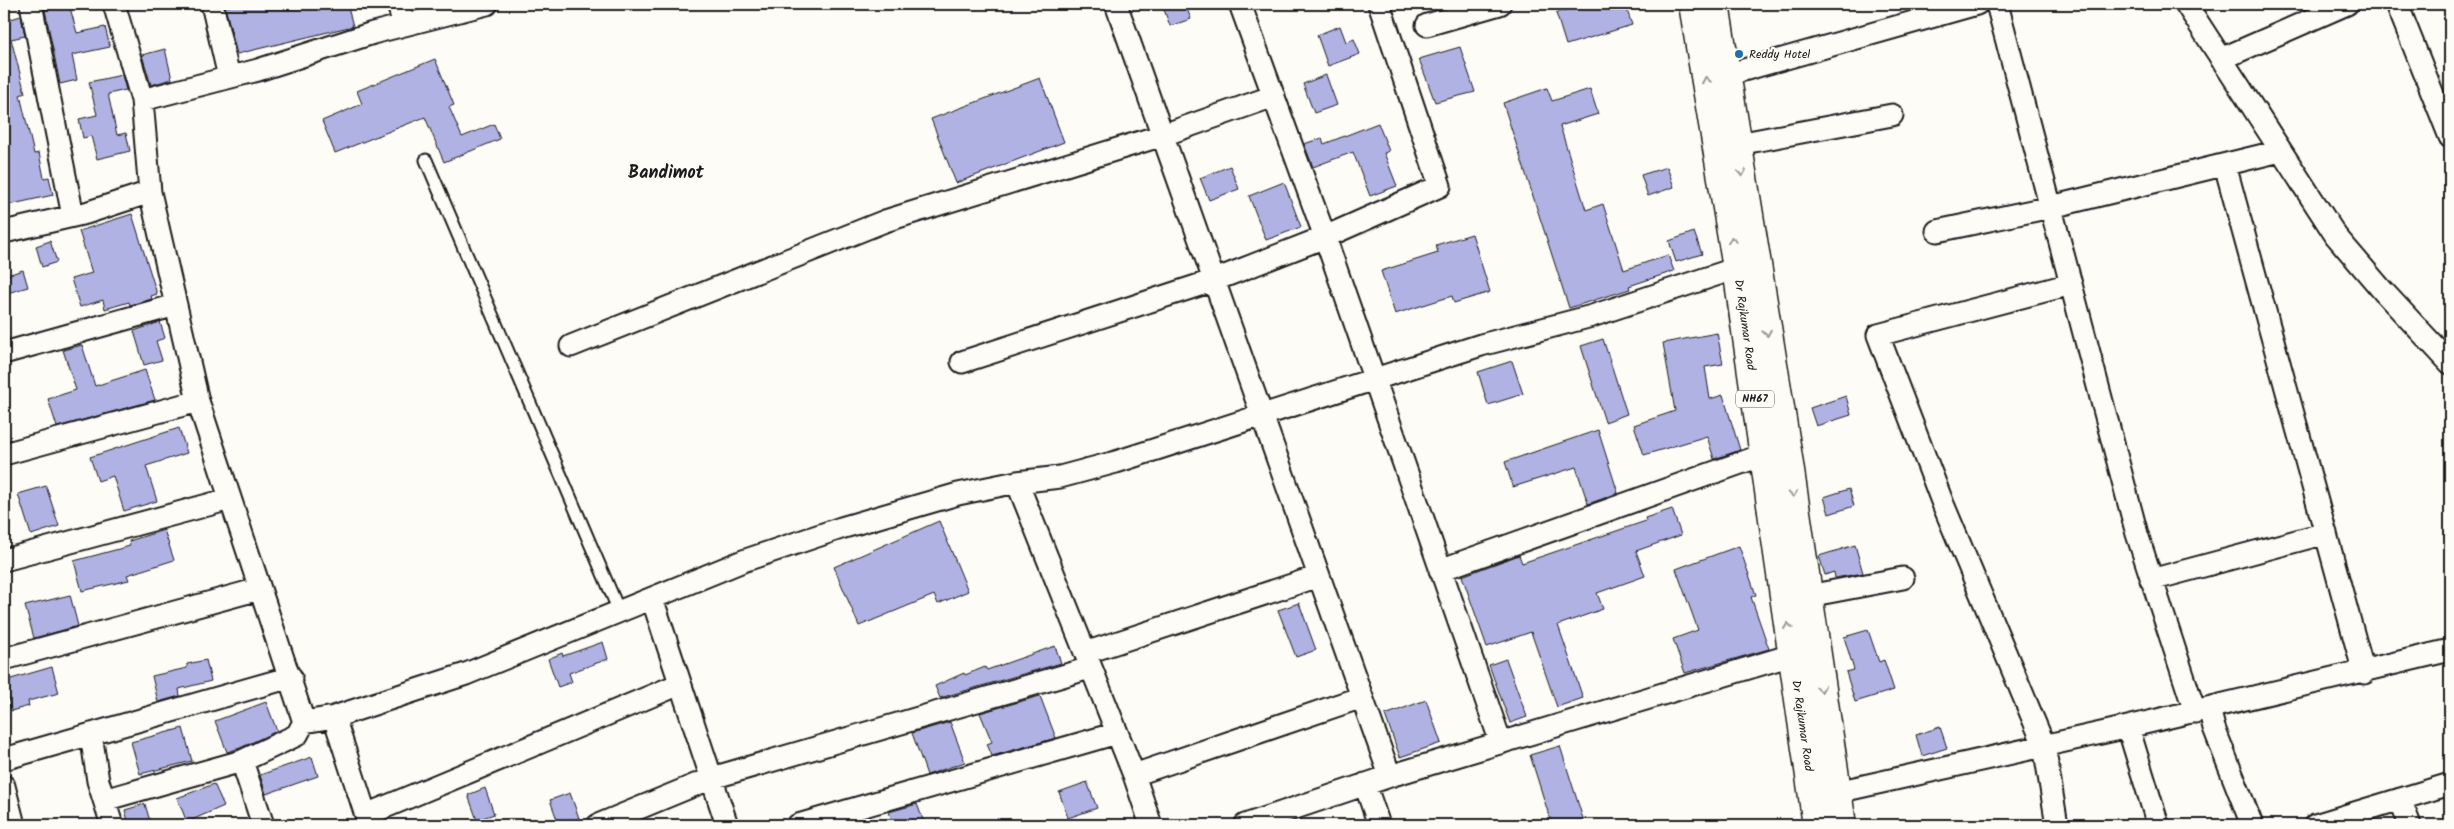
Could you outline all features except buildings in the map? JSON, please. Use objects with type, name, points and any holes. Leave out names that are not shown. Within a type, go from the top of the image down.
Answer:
[{"type":"highway","name":"Dr Rajkumar Road","points":[[1693,4],[1746,267],[1808,596],[1825,794]]},
{"type":"highway","name":"Dr Rajkumar Road","points":[[1714,4],[1738,144],[1746,267],[1763,455],[1792,655],[1825,794]]},
{"type":"highway","name":"NH67","points":[[1817,825],[1825,794]]},
{"type":"highway","name":"NH67","points":[[1825,794],[1842,825]]},
{"type":"street","points":[[31,4],[73,216]]},
{"type":"street","points":[[104,800],[242,761],[297,735],[304,722],[291,677],[259,589],[198,401],[150,192],[142,100],[114,4]]},
{"type":"street","points":[[212,4],[229,77]]},
{"type":"street","points":[[398,4],[404,24]]},
{"type":"street","points":[[142,100],[229,77],[404,24],[487,4]]},
{"type":"street","points":[[1116,4],[1390,776]]},
{"type":"street","points":[[1240,4],[1325,237],[1501,743]]},
{"type":"street","points":[[962,362],[1215,280],[1325,237],[1440,186],[1379,4]]},
{"type":"street","points":[[1427,25],[1500,4]]},
{"type":"street","points":[[1726,75],[1976,4]]},
{"type":"street","points":[[1997,4],[2150,580],[2202,710],[2214,728],[2252,825]]},
{"type":"street","points":[[2186,4],[2336,236],[2382,291],[2450,363]]},
{"type":"street","points":[[2221,58],[2344,4]]},
{"type":"street","points":[[2397,4],[2450,136]]},
{"type":"street","points":[[571,346],[885,221],[1163,135],[1274,96]]},
{"type":"street","points":[[1738,144],[1892,114]]},
{"type":"street","points":[[1937,231],[2050,207],[2280,151]]},
{"type":"street","points":[[2225,165],[2364,673]]},
{"type":"street","points":[[4,232],[73,216],[150,192]]},
{"type":"street","points":[[304,722],[334,717],[466,674],[743,561],[841,528],[958,494],[1017,482],[1060,477],[1116,462],[1481,345],[1592,316],[1746,267]]},
{"type":"street","points":[[2057,825],[2044,745],[1943,504],[1878,335],[2071,284]]},
{"type":"street","points":[[4,353],[176,305]]},
{"type":"street","points":[[4,454],[198,401]]},
{"type":"street","points":[[1440,570],[1763,455]]},
{"type":"street","points":[[1017,482],[1134,775],[1151,825]]},
{"type":"street","points":[[4,560],[230,499]]},
{"type":"street","points":[[2150,580],[2326,533]]},
{"type":"street","points":[[598,825],[712,778],[1088,660],[1319,576]]},
{"type":"street","points":[[1808,596],[1903,578]]},
{"type":"street","points":[[4,659],[259,589]]},
{"type":"street","points":[[652,598],[727,825]]},
{"type":"street","points":[[1825,794],[2364,673],[2450,650]]},
{"type":"street","points":[[1245,825],[1390,776],[1792,655]]},
{"type":"street","points":[[4,760],[291,677]]},
{"type":"street","points":[[334,717],[367,820],[680,684]]},
{"type":"street","points":[[1134,775],[1362,697]]},
{"type":"street","points":[[2128,727],[2158,825]]},
{"type":"street","points":[[798,825],[1117,733]]},
{"type":"street","points":[[91,734],[98,781],[112,825]]},
{"type":"street","points":[[242,761],[263,825]]},
{"type":"street","points":[[1365,784],[1379,825]]},
{"type":"street","points":[[2314,825],[2450,784]]},
{"type":"street","points":[[4,786],[14,825]]},
{"type":"street","points":[[2400,799],[2410,825]]},
{"type":"lane","points":[[426,160],[619,611]]},
{"type":"place","name":"Reddy Hotel","points":[[1739,54]]},
{"type":"district","name":"Bandimot","points":[[666,173]]}]
